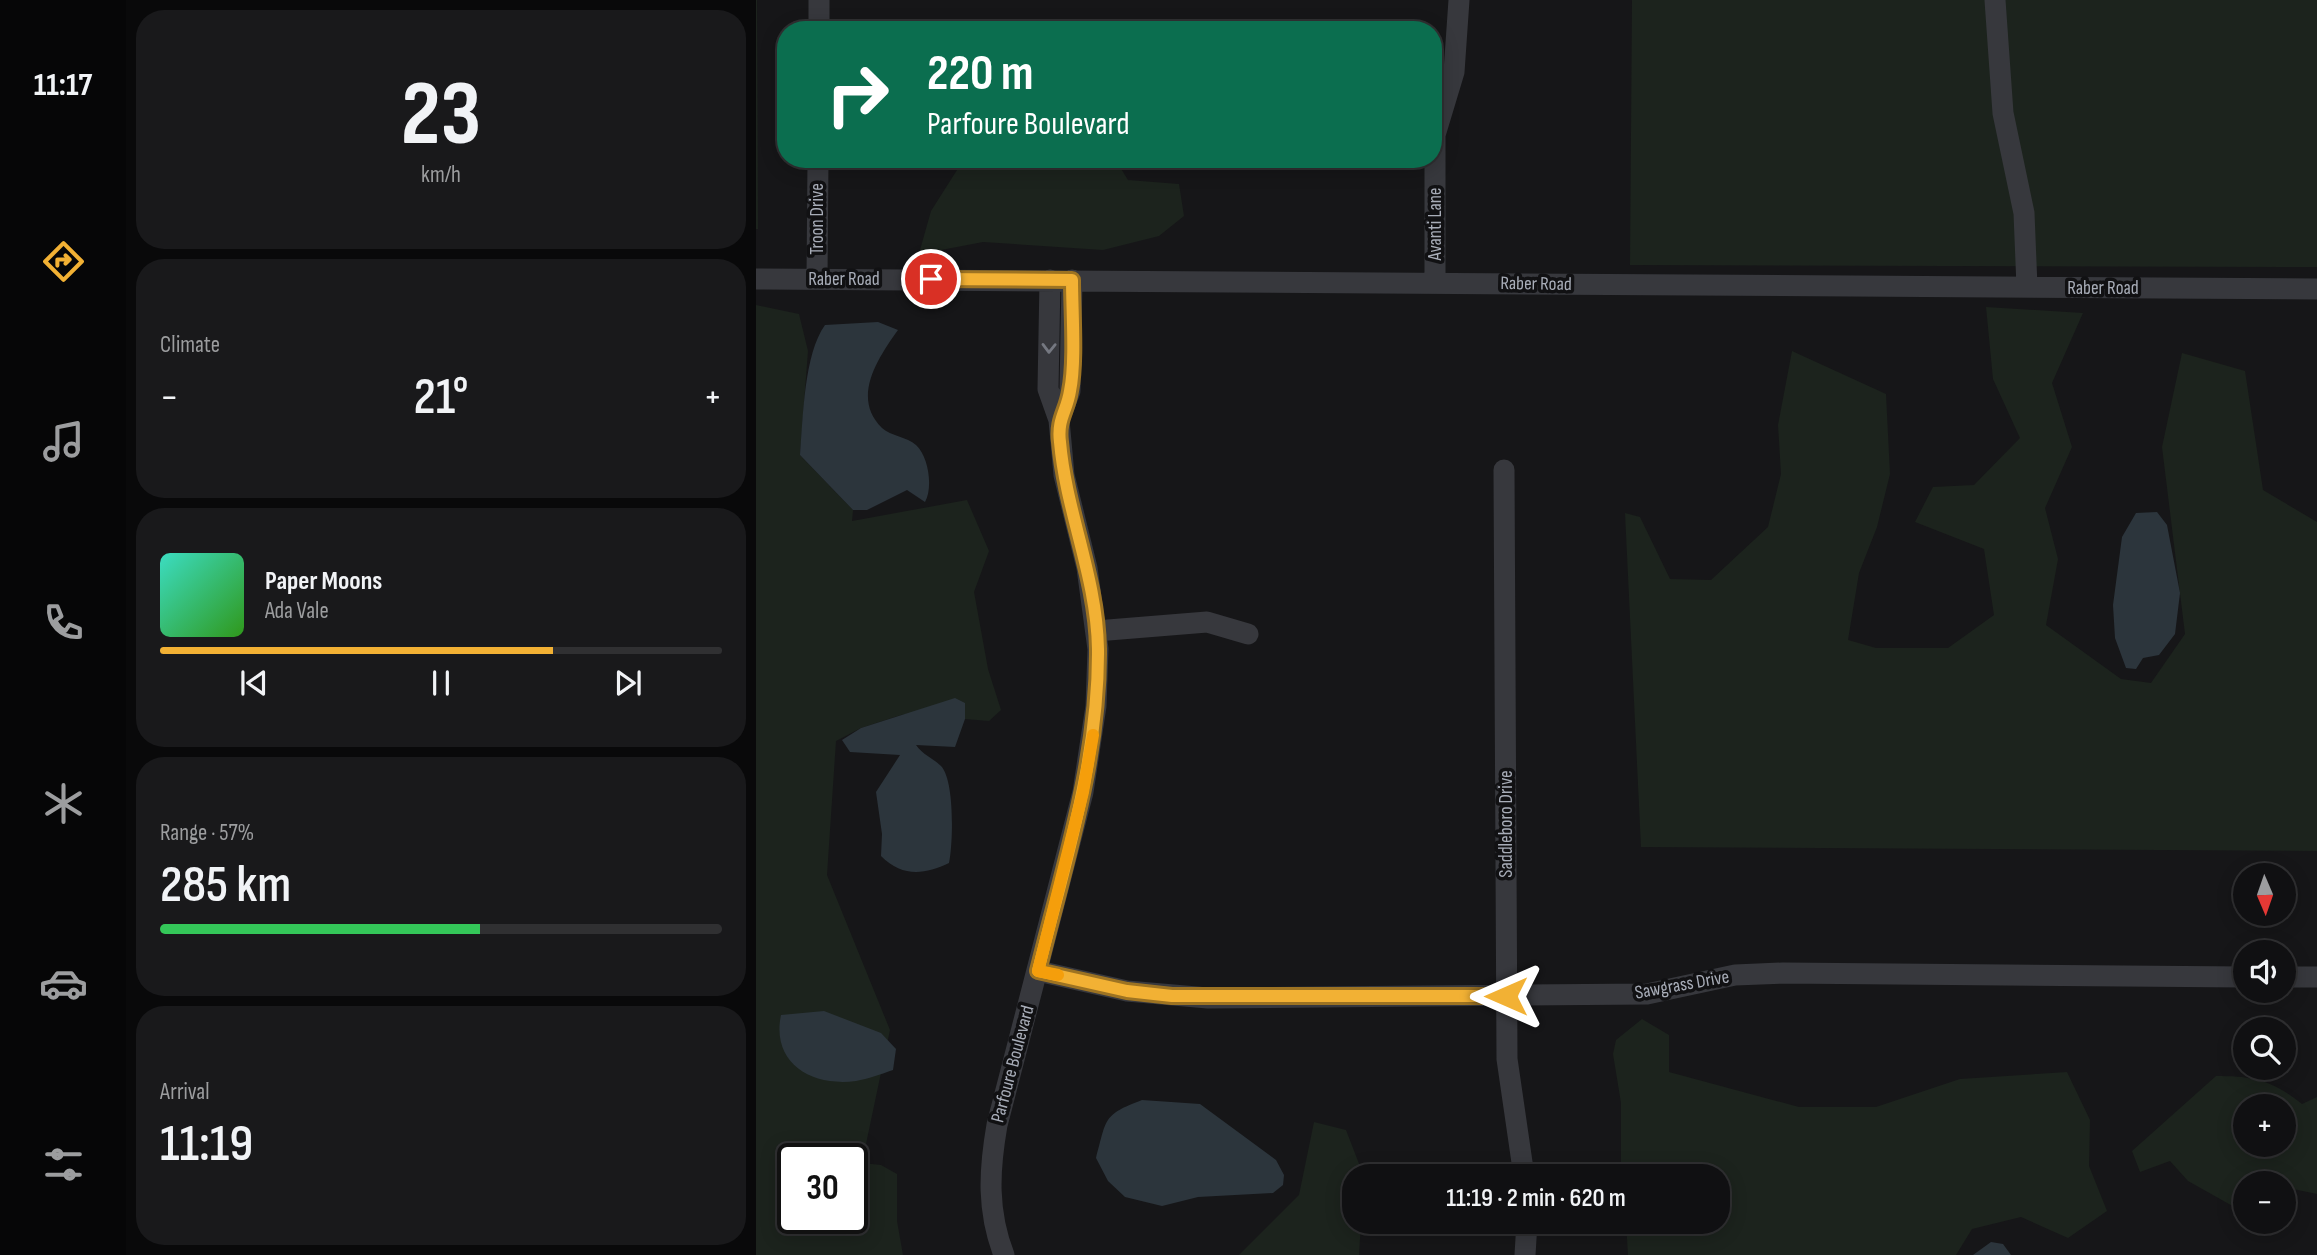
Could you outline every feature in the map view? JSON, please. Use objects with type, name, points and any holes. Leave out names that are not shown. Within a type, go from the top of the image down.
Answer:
[{"type":"street","points":[[819,0],[819,21]]},
{"type":"street","name":"Avanti Lane","points":[[1442,112],[1454,72],[1459,0]]},
{"type":"street","points":[[1995,0],[2003,113],[2024,213],[2027,287]]},
{"type":"street","name":"Troon Drive","points":[[817,279],[818,168]]},
{"type":"street","name":"Avanti Lane","points":[[1435,168],[1435,282]]},
{"type":"street","name":"Raber Road","points":[[756,279],[2317,289]]},
{"type":"street","name":"Parfoure Boulevard","points":[[1004,1255],[992,1212],[990,1164],[997,1125],[1083,792],[1096,706],[1096,631],[1087,568],[1064,475],[1059,420],[1048,389],[1050,280]]},
{"type":"street","name":"Parfoure Boulevard","points":[[1059,420],[1070,391],[1072,280]]},
{"type":"street","name":"Saddleboro Drive","points":[[1504,470],[1507,1059],[1522,1164]]},
{"type":"street","points":[[1096,631],[1207,622],[1248,634]]},
{"type":"street","name":"Sawgrass Drive","points":[[1038,971],[1127,991],[1172,996],[1647,994],[1735,975],[1783,973],[2233,977]]},
{"type":"street","points":[[2296,977],[2317,977]]},
{"type":"street","points":[[1525,1255],[1526,1234]]},
{"type":"shaded area","points":[[757,0],[758,229],[756,229]]},
{"type":"shaded area","points":[[1632,0],[2317,0],[2317,267],[1630,265]]},
{"type":"shaded area","points":[[958,168],[1121,168],[1128,180],[1179,184],[1184,216],[1159,236],[1103,250],[983,242],[936,251],[920,250],[931,211]]},
{"type":"shaded area","points":[[756,305],[799,314],[808,351],[800,455],[853,510],[852,521],[967,500],[989,551],[974,592],[988,669],[1001,710],[989,721],[965,719],[965,703],[901,715],[861,728],[836,741],[827,875],[890,1030],[866,1143],[777,1143],[777,1234],[868,1234],[868,1164],[881,1165],[897,1174],[897,1221],[903,1255],[756,1255]]},
{"type":"shaded area","points":[[1986,307],[2083,313],[2052,383],[2072,447],[2045,508],[2058,559],[2046,625],[2121,679],[2151,683],[2185,634],[2162,447],[2182,353],[2245,371],[2263,490],[2317,522],[2317,851],[1641,847],[1625,513],[1640,517],[1670,579],[1711,580],[1768,527],[1781,474],[1778,425],[1792,351],[1886,394],[1890,474],[1877,527],[1859,573],[1848,640],[1876,648],[1948,648],[1994,615],[1984,549],[1915,522],[1933,487],[1974,485],[2020,438],[1993,379]]},
{"type":"shaded area","points":[[878,322],[898,330],[876,365],[868,391],[869,404],[873,416],[882,428],[912,442],[920,450],[927,465],[929,489],[925,502],[907,490],[867,510],[853,510],[800,455],[806,387],[813,352],[825,325]]},
{"type":"shaded area","points":[[2157,512],[2167,525],[2180,593],[2175,634],[2159,655],[2143,658],[2136,669],[2126,668],[2115,638],[2113,605],[2122,537],[2136,513]]},
{"type":"shaded area","points":[[955,698],[965,703],[965,719],[955,747],[916,745],[941,766],[946,774],[951,798],[949,863],[922,872],[905,871],[881,856],[882,834],[876,792],[900,755],[850,752],[842,740],[861,728]]},
{"type":"shaded area","points":[[824,1011],[881,1033],[896,1049],[893,1070],[861,1080],[839,1082],[824,1080],[798,1068],[788,1059],[782,1046],[781,1015]]},
{"type":"shaded area","points":[[1642,1019],[1669,1035],[1669,1072],[1799,1107],[1876,1107],[1960,1079],[2067,1072],[2090,1120],[2089,1166],[2107,1211],[2068,1238],[2021,1217],[1972,1229],[1956,1255],[1628,1255],[1627,1234],[1730,1234],[1730,1164],[1621,1164],[1621,1103],[1613,1054],[1616,1040]]},
{"type":"shaded area","points":[[2216,1076],[2233,1077],[2233,1080],[2262,1081],[2287,1094],[2233,1094],[2233,1157],[2296,1157],[2296,1100],[2302,1104],[2317,1097],[2317,1194],[2296,1190],[2296,1171],[2233,1171],[2233,1206],[2188,1181],[2170,1161],[2140,1172],[2132,1151]]},
{"type":"shaded area","points":[[1142,1100],[1200,1104],[1276,1160],[1284,1175],[1283,1185],[1273,1193],[1198,1197],[1162,1206],[1125,1197],[1108,1181],[1096,1158],[1108,1120],[1119,1110]]},
{"type":"shaded area","points":[[1314,1122],[1346,1130],[1359,1164],[1342,1164],[1342,1234],[1360,1234],[1359,1255],[1239,1255],[1299,1195]]},
{"type":"shaded area","points":[[1991,1242],[2003,1244],[2011,1255],[1973,1255]]},
{"type":"slow traffic","points":[[1058,975],[1038,971],[1083,792],[1093,735]]},
{"type":"route","points":[[931,279],[1072,280],[1070,391],[1059,420],[1059,440],[1064,475],[1087,568],[1096,631],[1096,706],[1083,792],[1038,971],[1127,991],[1208,998],[1506,996]]}]
